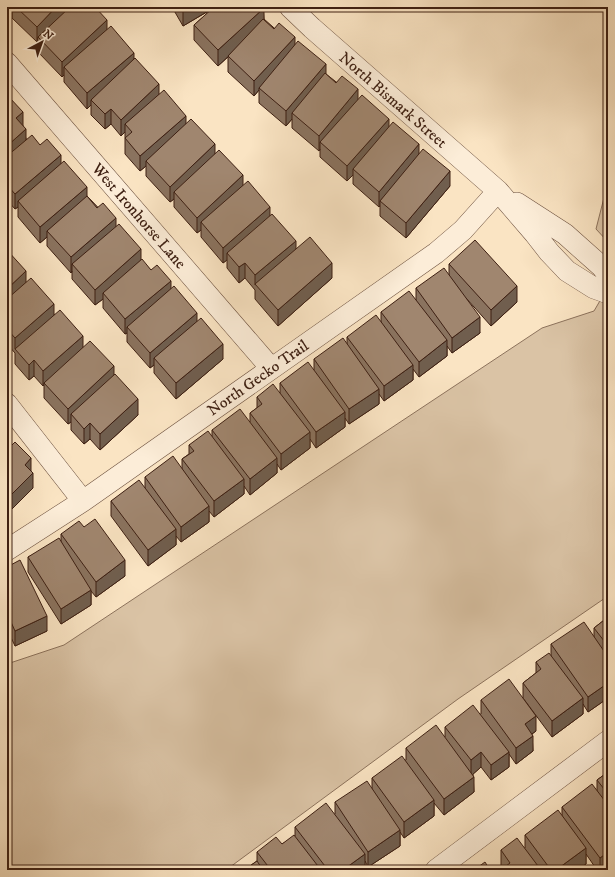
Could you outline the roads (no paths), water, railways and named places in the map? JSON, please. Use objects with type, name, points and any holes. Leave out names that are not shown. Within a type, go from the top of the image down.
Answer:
[{"type":"street","name":"North Bismark Street","points":[[290,7],[498,191]]},
{"type":"street","name":"West Ironhorse Lane","points":[[7,63],[271,368]]},
{"type":"street","points":[[498,191],[566,234],[602,267],[608,275]]},
{"type":"street","points":[[498,191],[549,252],[567,271],[594,288],[608,293]]},
{"type":"street","name":"North Gecko Trail","points":[[7,550],[84,501],[436,253],[463,230],[498,191]]},
{"type":"street","points":[[567,271],[586,252]]},
{"type":"street","points":[[7,404],[84,501]]},
{"type":"street","points":[[436,870],[608,742]]}]
